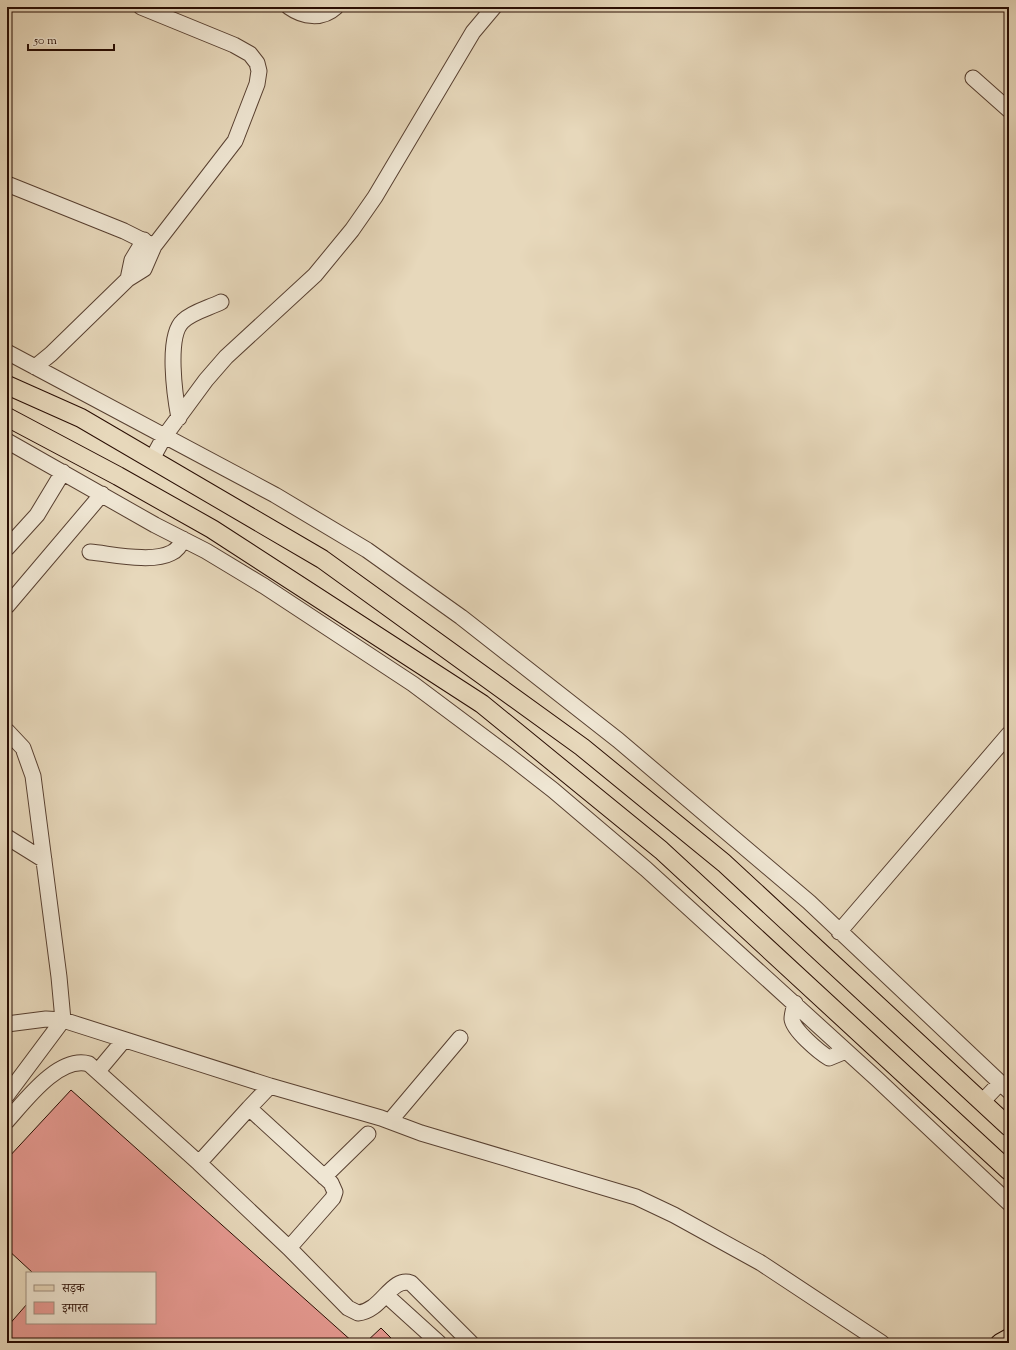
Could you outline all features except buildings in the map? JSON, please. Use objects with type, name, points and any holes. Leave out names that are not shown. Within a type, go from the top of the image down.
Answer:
[{"type":"main road","points":[[7,385],[81,418],[322,559],[582,747],[724,863],[1009,1127]]},
{"type":"main road","points":[[7,417],[118,476],[212,529],[482,704],[661,850],[1009,1171]]},
{"type":"main road","points":[[1000,1343],[1009,1338]]},
{"type":"street","points":[[35,367],[51,354],[128,279],[144,269],[149,243],[235,141],[257,84],[259,71],[257,63],[250,54],[234,45],[141,7]]},
{"type":"street","points":[[289,7],[300,14],[310,16],[326,14],[336,7]]},
{"type":"street","points":[[152,459],[164,437],[206,380],[226,357],[315,274],[352,230],[379,191],[474,32],[494,7]]},
{"type":"street","points":[[972,78],[1009,110]]},
{"type":"street","points":[[7,184],[149,243]]},
{"type":"street","points":[[179,418],[173,377],[174,349],[177,330],[184,320],[222,302]]},
{"type":"street","points":[[7,352],[164,437],[235,473],[367,550],[461,617],[618,740],[809,902],[839,932],[1005,1087],[982,1102]]},
{"type":"street","points":[[8,444],[63,472],[206,551],[264,586],[413,684],[508,755],[553,790],[646,869],[795,1003],[1009,1203]]},
{"type":"street","points":[[7,548],[37,515],[63,472]]},
{"type":"street","points":[[7,606],[102,494]]},
{"type":"street","points":[[90,552],[152,558],[170,554],[178,549],[183,539]]},
{"type":"street","points":[[7,731],[22,748],[32,776],[59,977],[63,1020],[7,1095]]},
{"type":"street","points":[[839,932],[1009,734]]},
{"type":"street","points":[[7,837],[44,860]]},
{"type":"street","points":[[7,1024],[46,1019],[63,1020],[270,1086],[390,1121],[421,1133],[636,1197],[674,1215],[761,1263],[882,1343]]},
{"type":"street","points":[[390,1121],[460,1038]]},
{"type":"street","points":[[98,1071],[124,1040]]},
{"type":"street","points":[[7,1121],[37,1088],[63,1068],[76,1063],[86,1063],[98,1071],[199,1163],[354,1312],[358,1314],[370,1311],[401,1281],[411,1283],[471,1343]]},
{"type":"street","points":[[199,1163],[270,1086]]},
{"type":"street","points":[[249,1108],[333,1186],[334,1195],[289,1248]]},
{"type":"street","points":[[931,1130],[964,1130]]},
{"type":"street","points":[[324,1177],[368,1134]]},
{"type":"street","points":[[386,1295],[439,1343]]}]
